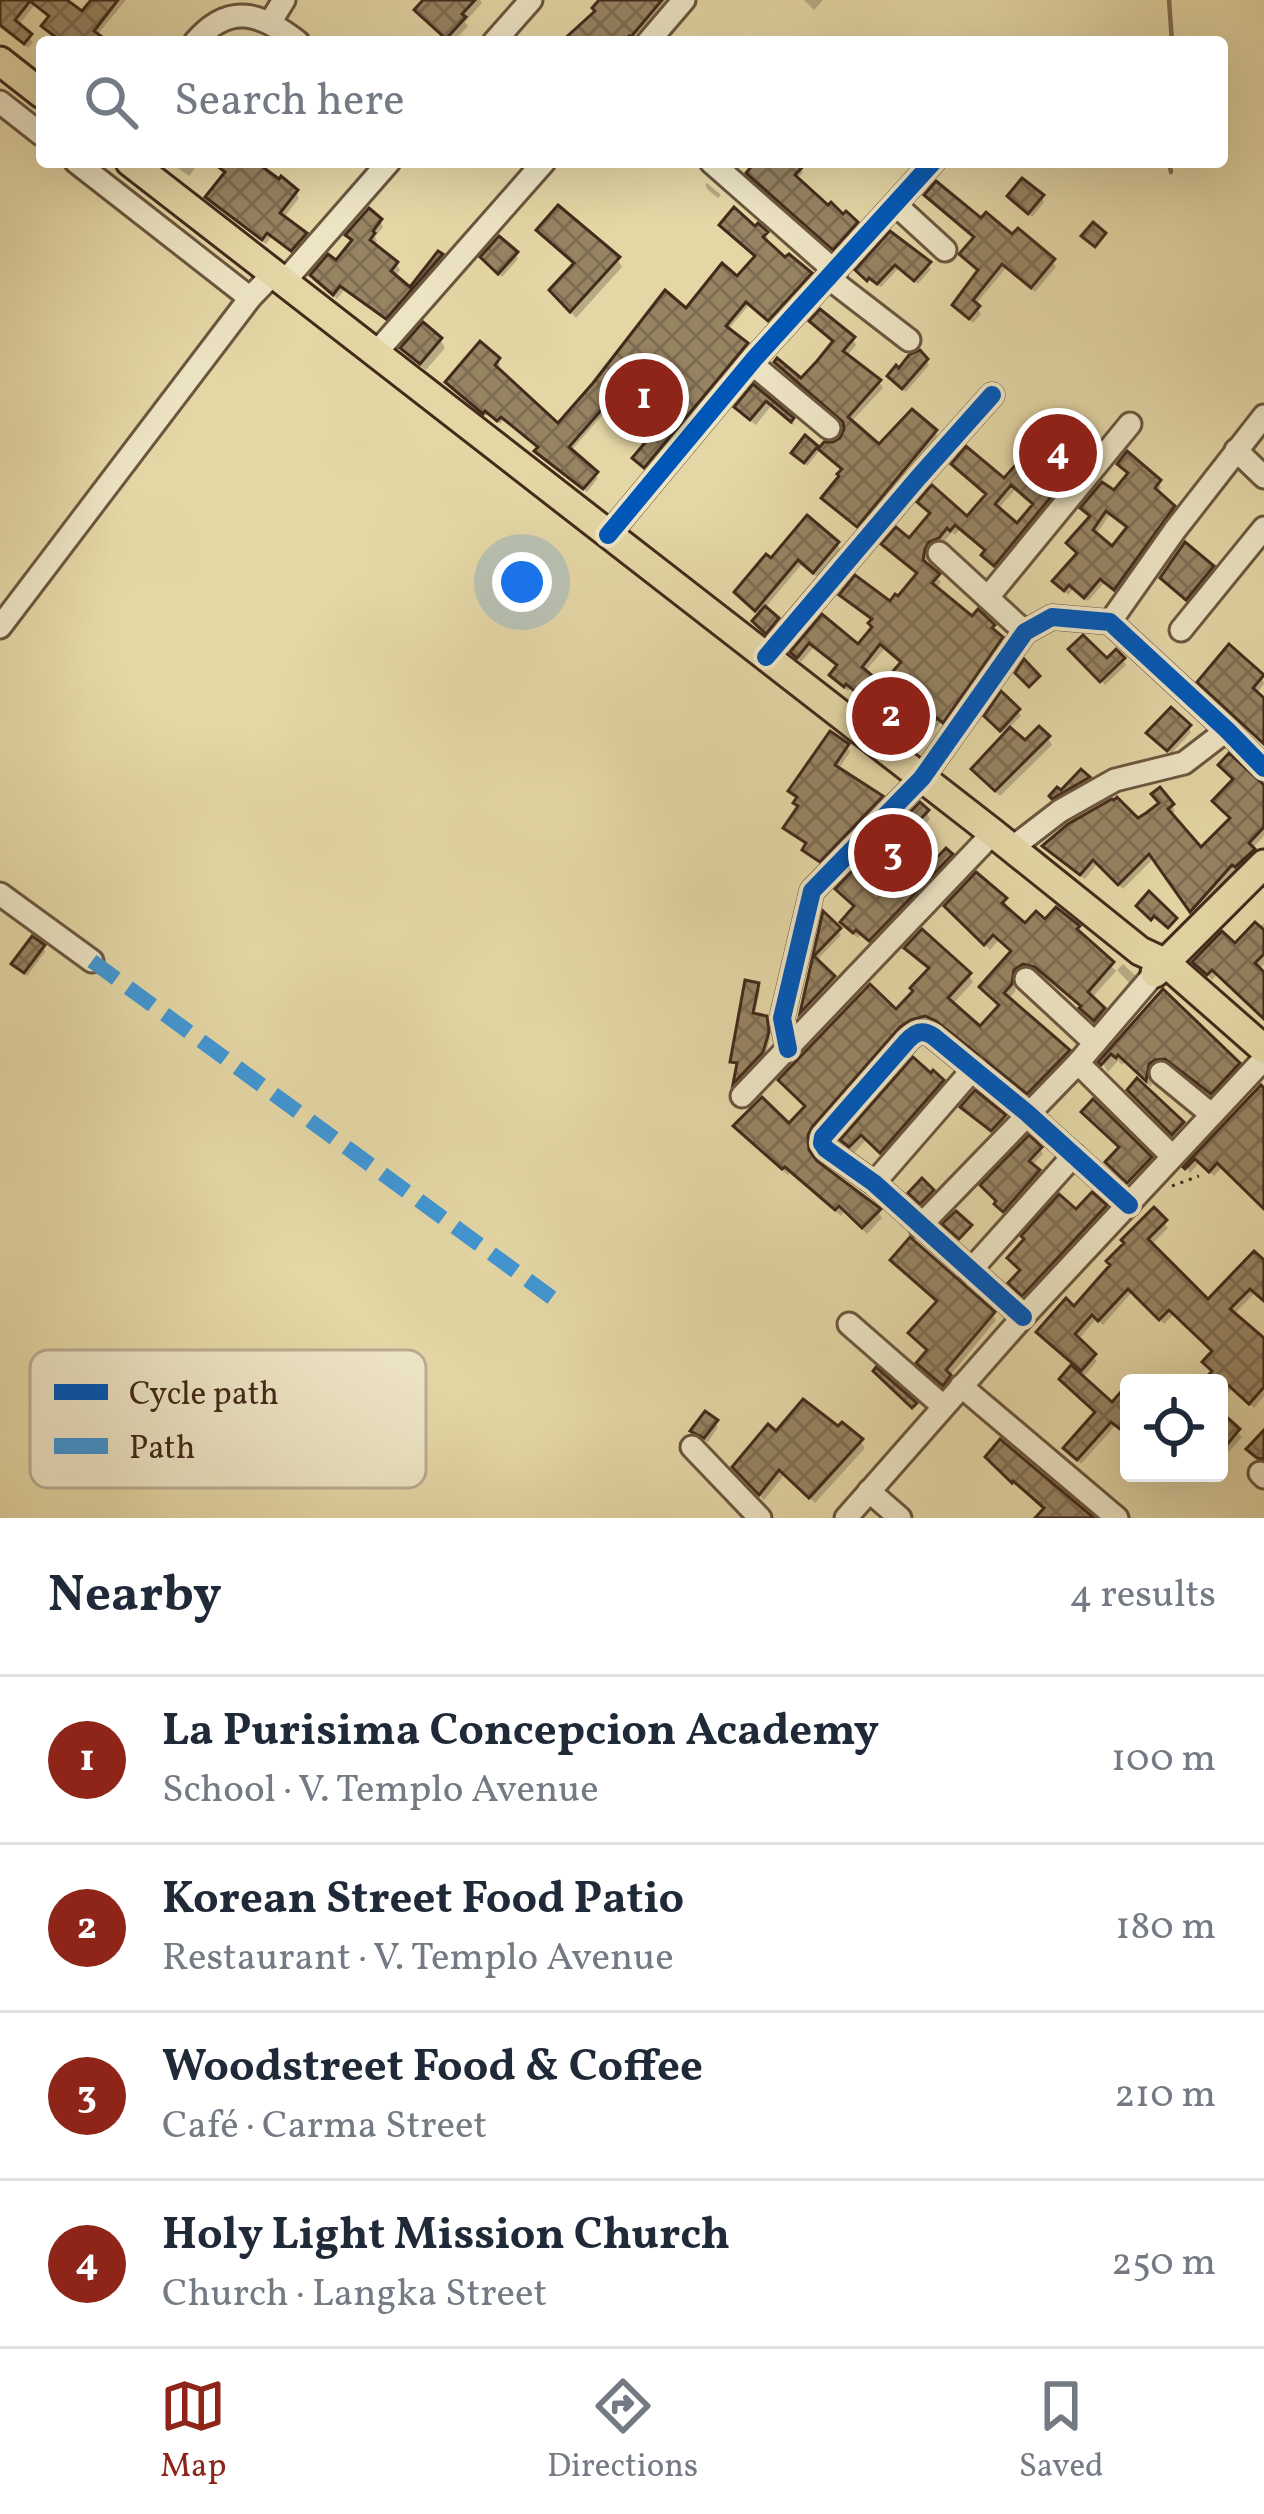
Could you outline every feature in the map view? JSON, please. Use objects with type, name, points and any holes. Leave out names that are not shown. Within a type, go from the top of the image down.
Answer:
[{"type":"main road","points":[[0,61],[36,89]]},
{"type":"main road","points":[[138,168],[1002,840],[1154,962],[1262,1062]]},
{"type":"main road","points":[[1154,962],[1264,864]]},
{"type":"street","points":[[271,21],[284,0]]},
{"type":"street","points":[[499,36],[531,0]]},
{"type":"street","points":[[653,36],[684,0]]},
{"type":"street","points":[[202,36],[218,22],[238,16],[271,21],[290,36]]},
{"type":"street","points":[[0,102],[36,130]]},
{"type":"street","points":[[84,168],[250,298]]},
{"type":"street","points":[[0,627],[250,298],[279,278],[382,168]]},
{"type":"street","points":[[375,354],[539,168]]},
{"type":"street","points":[[717,168],[909,340]]},
{"type":"street","points":[[608,536],[751,363],[928,168]]},
{"type":"street","points":[[896,205],[945,250]]},
{"type":"street","points":[[751,363],[829,428]]},
{"type":"street","points":[[766,657],[992,395]]},
{"type":"street","points":[[1110,622],[1264,416]]},
{"type":"street","points":[[988,597],[1130,424]]},
{"type":"street","points":[[1236,450],[1264,477]]},
{"type":"street","points":[[1181,630],[1264,528]]},
{"type":"street","points":[[939,554],[1024,632]]},
{"type":"street","points":[[788,1049],[782,1018],[812,891],[922,778],[1024,632],[1052,616],[1110,622],[1264,768]]},
{"type":"street","points":[[742,1096],[1002,840],[1115,780],[1184,763],[1227,730]]},
{"type":"street","points":[[0,894],[92,961]]},
{"type":"street","points":[[920,1226],[1078,1063],[1154,962]]},
{"type":"street","points":[[1026,979],[1095,1043]]},
{"type":"street","points":[[1023,1317],[874,1183],[822,1143],[916,1033],[929,1034],[974,1068],[1129,1204]]},
{"type":"street","points":[[846,1518],[1129,1204],[1164,1186],[1172,1156],[1262,1062]]},
{"type":"street","points":[[1078,1063],[1172,1156]]},
{"type":"street","points":[[874,1183],[974,1068]]},
{"type":"street","points":[[1161,1073],[1211,1114]]},
{"type":"street","points":[[970,1271],[1074,1155]]},
{"type":"street","points":[[849,1324],[943,1406]]},
{"type":"street","points":[[961,1386],[1117,1518]]},
{"type":"street","points":[[692,1447],[760,1518]]},
{"type":"street","points":[[869,1491],[900,1518]]},
{"type":"path","points":[[1164,1186],[1198,1176]]},
{"type":"building","points":[[0,0],[67,0],[82,11],[91,0],[118,0],[94,31],[101,36],[54,36],[41,26],[49,16],[30,1],[15,20],[32,34],[24,44],[0,25]]},
{"type":"building","points":[[423,0],[475,0],[449,36],[443,36],[414,10]]},
{"type":"building","points":[[599,0],[662,0],[632,36],[568,36],[595,11],[592,8]]},
{"type":"building","points":[[220,168],[264,168],[298,190],[280,213],[307,233],[291,251],[267,233],[262,240],[205,197],[225,172]]},
{"type":"building","points":[[750,168],[801,168],[795,175],[828,205],[831,202],[858,222],[833,250],[746,173]]},
{"type":"building","points":[[1022,178],[1044,195],[1028,214],[1007,196]]},
{"type":"building","points":[[936,181],[981,218],[986,212],[1012,234],[1018,228],[1055,259],[1031,288],[1002,264],[973,300],[980,306],[969,319],[952,305],[978,270],[959,254],[974,237],[924,195]]},
{"type":"building","points":[[558,205],[620,257],[570,312],[549,290],[574,263],[536,230]]},
{"type":"building","points":[[734,207],[768,232],[763,237],[785,257],[789,254],[812,273],[768,321],[746,302],[726,326],[748,343],[644,468],[632,458],[678,404],[637,369],[569,447],[598,472],[583,489],[534,451],[538,447],[501,417],[497,421],[483,414],[445,382],[480,341],[500,358],[495,365],[558,423],[665,290],[686,308],[722,263],[737,276],[755,256],[719,225]]},
{"type":"building","points":[[369,208],[382,219],[370,240],[398,262],[391,271],[410,287],[438,251],[443,254],[386,319],[340,286],[333,295],[310,275],[328,254],[336,260],[352,240],[345,235]]},
{"type":"building","points":[[1093,222],[1106,233],[1095,247],[1081,236]]},
{"type":"building","points":[[890,231],[931,262],[914,281],[895,265],[877,284],[855,270]]},
{"type":"building","points":[[499,236],[518,252],[498,274],[480,257]]},
{"type":"building","points":[[820,309],[855,337],[843,351],[881,380],[848,417],[879,444],[912,409],[937,430],[857,527],[821,498],[842,469],[818,449],[840,438],[843,422],[774,362],[777,358],[801,378],[817,361],[833,341],[809,321]]},
{"type":"building","points":[[423,322],[442,338],[420,364],[400,348]]},
{"type":"building","points":[[920,350],[928,359],[902,389],[887,376]]},
{"type":"building","points":[[753,384],[794,418],[791,422],[766,401],[750,420],[734,407]]},
{"type":"building","points":[[1047,430],[1083,458],[994,566],[981,555],[985,550],[955,525],[929,542],[923,560],[940,574],[932,583],[972,616],[978,609],[1003,637],[943,723],[937,718],[912,747],[862,708],[867,701],[829,675],[837,665],[809,643],[797,658],[790,652],[822,614],[858,644],[872,627],[868,623],[872,619],[839,595],[855,575],[890,601],[917,573],[881,544],[896,527],[909,538],[930,513],[917,502],[932,485],[967,516],[986,494],[951,464],[966,446],[1004,478]],"holes":[[[1011,485],[1033,504],[1017,523],[995,504]],[[880,644],[901,662],[882,684],[862,667]]]},
{"type":"building","points":[[805,435],[818,446],[804,463],[791,453]]},
{"type":"building","points":[[1127,451],[1161,480],[1155,488],[1175,506],[1114,590],[1100,579],[1084,598],[1069,585],[1064,591],[1052,581],[1077,553],[1066,543],[1090,516],[1080,508],[1102,482],[1114,490],[1128,473],[1117,464]],"holes":[[[1106,511],[1127,527],[1112,546],[1093,530]]]},
{"type":"building","points":[[807,515],[839,542],[813,573],[798,560],[755,611],[734,592]]},
{"type":"building","points":[[1185,542],[1214,566],[1186,600],[1160,578]]},
{"type":"building","points":[[765,606],[779,618],[766,634],[752,621]]},
{"type":"building","points":[[1083,635],[1107,658],[1116,649],[1125,658],[1100,682],[1068,649]]},
{"type":"building","points":[[1229,644],[1264,675],[1253,688],[1264,698],[1264,744],[1197,682]]},
{"type":"building","points":[[1024,659],[1040,676],[1029,687],[1015,673]]},
{"type":"building","points":[[1001,691],[1020,709],[1000,731],[984,716]]},
{"type":"building","points":[[1171,707],[1191,725],[1167,751],[1146,733]]},
{"type":"building","points":[[1039,726],[1050,736],[995,791],[971,769],[1010,727],[1025,740]]},
{"type":"building","points":[[830,731],[849,744],[835,765],[883,796],[820,862],[802,850],[806,843],[783,828],[798,806],[793,803],[797,797],[788,791]]},
{"type":"building","points":[[1229,753],[1264,785],[1264,827],[1249,843],[1255,849],[1232,865],[1190,912],[1149,854],[1118,885],[1093,860],[1080,875],[1042,846],[1068,824],[1117,797],[1138,818],[1159,803],[1151,794],[1160,787],[1174,804],[1168,809],[1201,847],[1230,818],[1212,801],[1233,779],[1218,765]]},
{"type":"building","points":[[1081,769],[1090,777],[1052,799],[1049,796],[1057,787],[1061,790]]},
{"type":"building","points":[[920,802],[929,810],[900,841],[909,849],[887,872],[906,890],[946,848],[953,854],[869,941],[840,922],[854,906],[835,889]]},
{"type":"building","points":[[976,872],[1007,898],[1002,903],[1025,923],[1036,911],[1045,919],[1056,907],[1080,926],[1077,929],[1114,962],[1088,992],[1105,1008],[1094,1021],[1035,967],[1023,964],[1014,970],[1012,984],[1004,993],[1070,1050],[1027,1094],[936,1021],[925,1016],[900,1027],[808,1135],[809,1150],[817,1161],[881,1209],[862,1228],[733,1126],[762,1097],[789,1123],[805,1106],[778,1080],[870,984],[896,1009],[929,968],[904,948],[922,929],[971,973],[948,998],[980,1026],[999,1005],[979,987],[1011,951],[993,935],[984,945],[944,906]]},
{"type":"building","points":[[1149,891],[1177,918],[1168,928],[1136,906]]},
{"type":"building","points":[[823,911],[841,928],[814,956],[835,976],[800,1013]]},
{"type":"building","points":[[1255,922],[1264,930],[1264,954],[1255,963],[1264,972],[1264,1019],[1212,970],[1207,975],[1192,962],[1222,931],[1235,943]]},
{"type":"building","points":[[32,936],[45,945],[24,973],[11,964]]},
{"type":"building","points":[[745,980],[759,983],[753,1013],[767,1016],[769,1032],[763,1052],[733,1084],[737,1063],[730,1062]]},
{"type":"building","points":[[1163,989],[1240,1063],[1211,1094],[1165,1059],[1149,1064],[1146,1081],[1118,1055],[1111,1054],[1101,1065],[1098,1062]]},
{"type":"building","points":[[913,1057],[944,1080],[880,1153],[861,1135],[849,1147],[840,1140]]},
{"type":"building","points":[[1137,1078],[1184,1122],[1172,1135],[1127,1090]]},
{"type":"building","points":[[1261,1085],[1264,1209],[1217,1163],[1209,1172],[1195,1159],[1183,1167]]},
{"type":"building","points":[[975,1090],[1006,1115],[991,1131],[960,1107]]},
{"type":"building","points":[[1093,1099],[1152,1157],[1127,1183],[1105,1162],[1119,1147],[1081,1112]]},
{"type":"building","points":[[1029,1135],[1042,1147],[1029,1161],[1040,1170],[1003,1212],[980,1185]]},
{"type":"building","points":[[922,1178],[934,1190],[920,1204],[908,1193]]},
{"type":"building","points":[[1092,1192],[1107,1205],[1022,1296],[1008,1283],[1020,1270],[1007,1258],[1024,1239],[1021,1236],[1059,1194],[1076,1209]]},
{"type":"building","points":[[1154,1207],[1167,1220],[1148,1239],[1208,1299],[1254,1251],[1264,1260],[1264,1301],[1250,1289],[1230,1309],[1264,1338],[1264,1387],[1249,1404],[1228,1385],[1228,1374],[1209,1374],[1212,1371],[1202,1362],[1212,1351],[1169,1310],[1159,1320],[1128,1289],[1098,1321],[1092,1315],[1075,1334],[1096,1354],[1081,1371],[1036,1332],[1066,1298],[1074,1306],[1110,1265],[1106,1261],[1124,1243],[1121,1240]]},
{"type":"building","points":[[956,1211],[972,1225],[959,1239],[942,1224]]},
{"type":"building","points":[[910,1237],[995,1312],[946,1370],[951,1375],[943,1386],[916,1363],[927,1350],[908,1333],[937,1301],[890,1260]]},
{"type":"building","points":[[1071,1365],[1112,1402],[1120,1393],[1120,1429],[1111,1422],[1077,1460],[1063,1448],[1095,1412],[1059,1379]]},
{"type":"building","points":[[876,1367],[917,1403],[912,1408],[873,1371]]},
{"type":"building","points":[[803,1399],[863,1439],[809,1498],[779,1470],[759,1495],[732,1467],[768,1424],[776,1431]]},
{"type":"building","points":[[705,1411],[718,1420],[704,1438],[690,1431]]},
{"type":"building","points":[[1228,1418],[1240,1429],[1228,1443]]},
{"type":"building","points":[[1264,1430],[1264,1459],[1246,1449]]},
{"type":"building","points":[[1000,1439],[1094,1518],[1035,1518],[1044,1508],[985,1457]]},
{"type":"waterway","points":[[1169,0],[1172,36]]},
{"type":"waterway","points":[[1170,168],[1171,172]]},
{"type":"marked path","points":[[92,961],[559,1303]]},
{"type":"cycle path","points":[[608,535],[755,358],[928,168]]},
{"type":"cycle path","points":[[766,657],[992,395]]},
{"type":"cycle path","points":[[788,1049],[782,1018],[812,891],[922,778],[1025,632],[1052,617],[1110,622],[1264,768]]},
{"type":"cycle path","points":[[1023,1317],[874,1183],[822,1143],[907,1041],[919,1032],[933,1036],[1129,1205]]},
{"type":"place","name":"La Purisima Concepcion Academy","points":[[644,398]]},
{"type":"place","name":"Holy Light Mission Church","points":[[1058,453]]},
{"type":"place","name":"Korean Street Food Patio","points":[[891,716]]},
{"type":"place","name":"Woodstreet Food & Coffee","points":[[893,853]]}]
